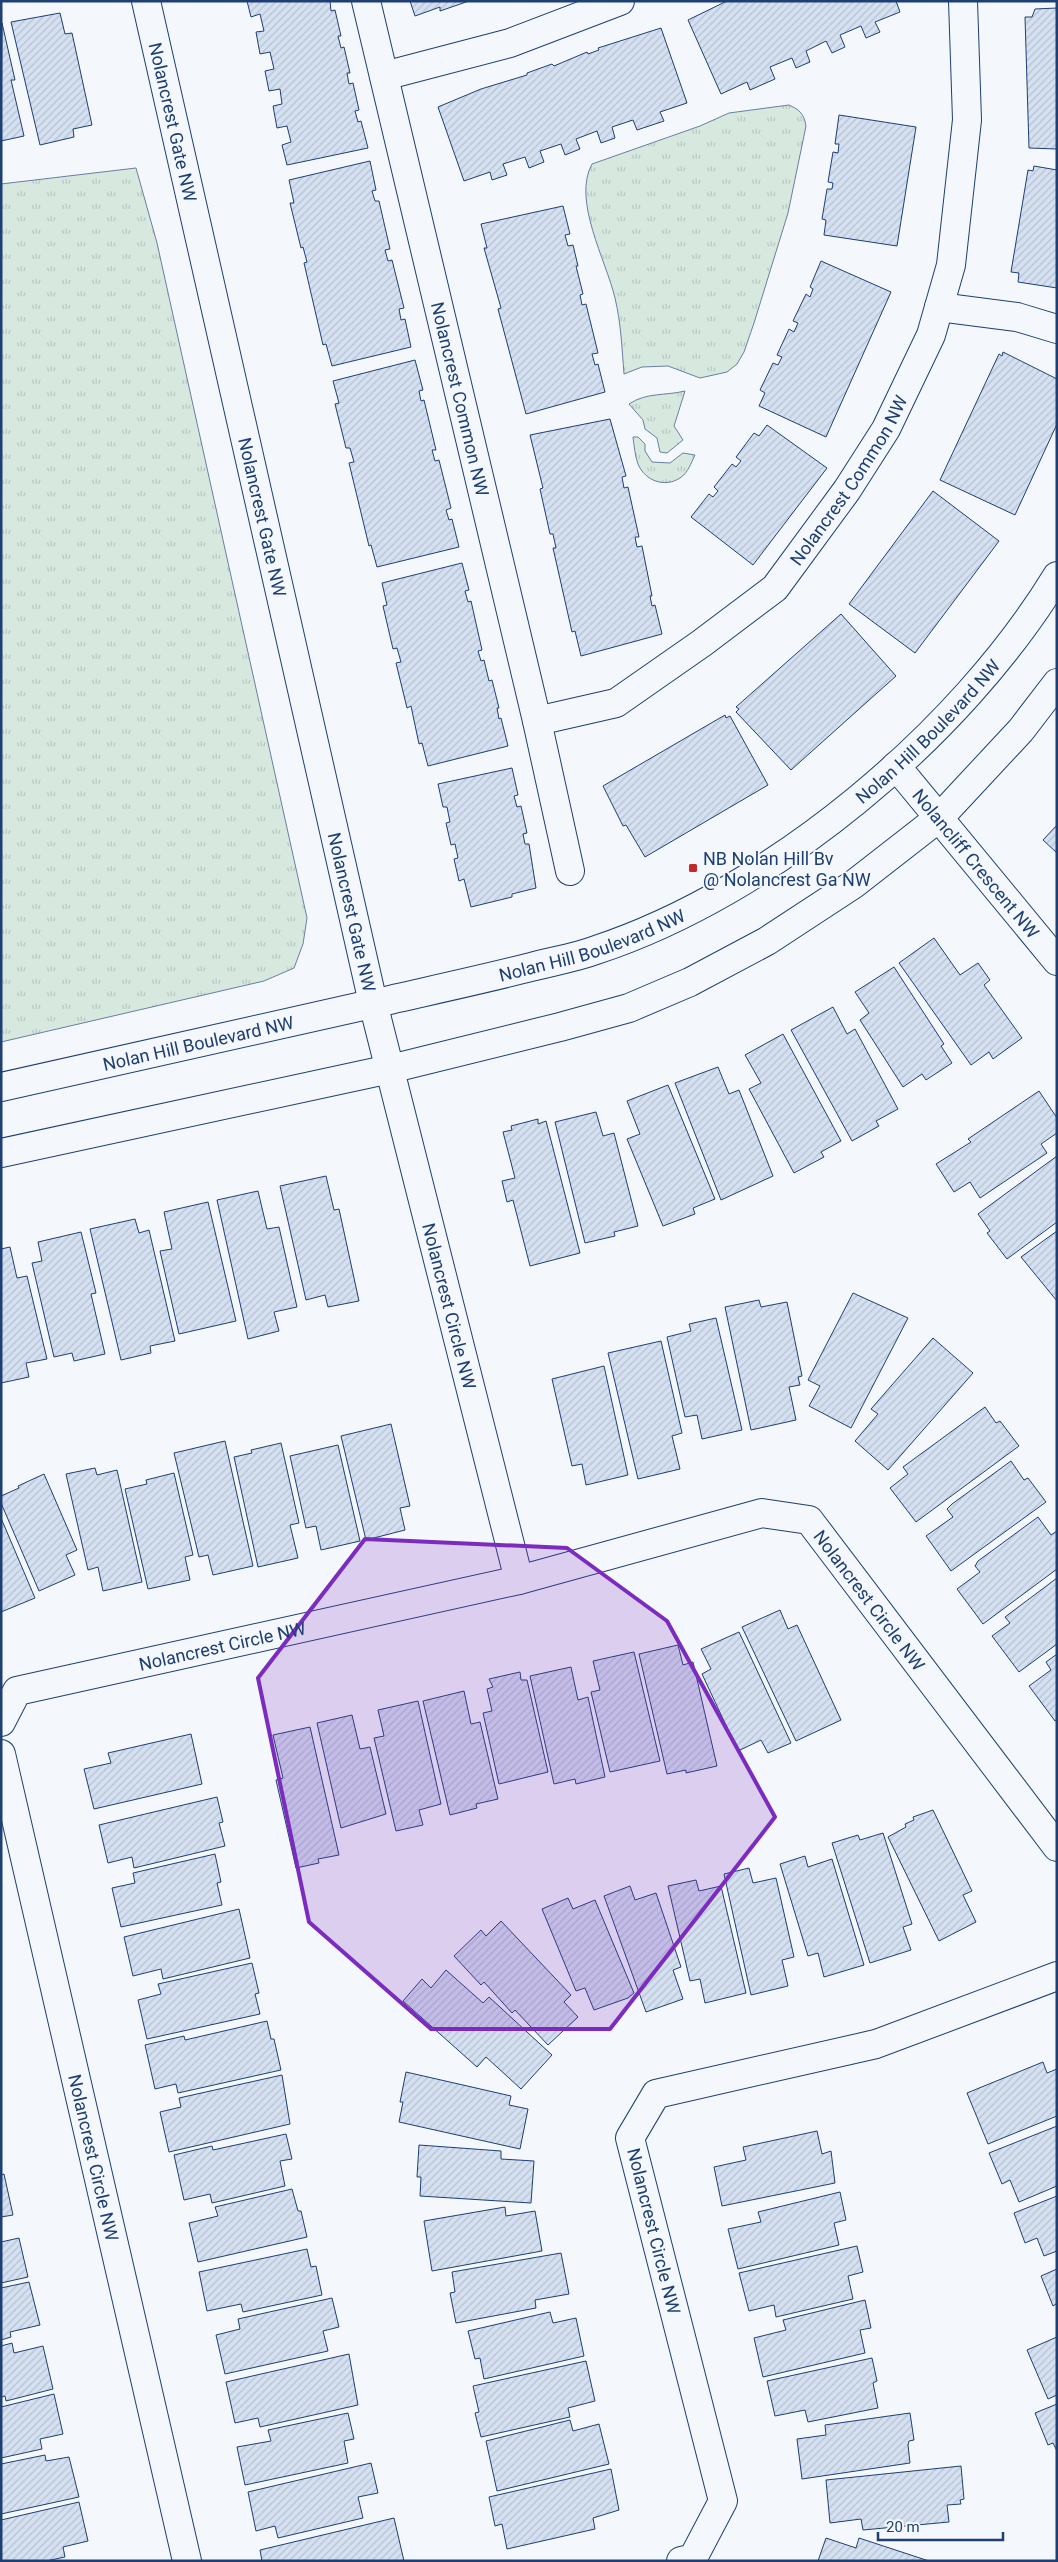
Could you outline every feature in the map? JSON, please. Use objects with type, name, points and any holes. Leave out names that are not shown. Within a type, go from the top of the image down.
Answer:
[{"type":"street","name":"Nolancrest Gate NW","points":[[146,1],[381,1032]]},
{"type":"street","name":"Nolancrest Common NW","points":[[366,1],[537,721],[570,871]]},
{"type":"street","points":[[384,76],[510,43],[620,1]]},
{"type":"street","name":"Nolancrest Common NW","points":[[537,721],[616,703],[775,588],[846,490],[886,429],[931,335],[950,266],[967,120],[963,1]]},
{"type":"street","points":[[939,306],[1017,317],[1057,329]]},
{"type":"street","name":"Nolan Hill Boulevard NW","points":[[1,1087],[595,951],[663,924],[750,877],[813,834],[896,766],[965,699],[1038,607],[1057,576]]},
{"type":"street","points":[[1,1153],[390,1068],[629,1008],[690,982],[767,941],[854,884],[940,817],[1021,730],[1057,683]]},
{"type":"street","name":"Nolancliff Crescent NW","points":[[896,766],[1057,961]]},
{"type":"street","name":"Nolancrest Circle NW","points":[[381,1032],[519,1580]]},
{"type":"street","name":"Nolancrest Circle NW","points":[[1,1722],[16,1691],[519,1580],[762,1513],[809,1520],[1057,1847]]},
{"type":"street","name":"Nolancrest Circle NW","points":[[1,1754],[187,2561]]},
{"type":"street","name":"Nolancrest Circle NW","points":[[680,2561],[693,2558],[723,2501],[630,2138],[656,2094],[876,2044],[1057,1976]]},
{"type":"highlighted area","points":[[365,1539],[567,1548],[667,1621],[775,1817],[610,2029],[431,2029],[309,1922],[258,1678]]},
{"type":"green space","points":[[789,105],[801,113],[806,126],[788,213],[754,323],[744,352],[737,364],[727,372],[700,378],[668,366],[642,367],[624,374],[620,326],[615,298],[588,212],[587,179],[592,164],[700,126],[729,113]]},
{"type":"green space","points":[[136,168],[157,243],[307,918],[303,944],[294,968],[264,981],[1,1042],[1,184]]},
{"type":"green space","points":[[685,391],[674,426],[683,440],[667,453],[660,452],[657,438],[645,429],[643,420],[629,404],[649,396]]},
{"type":"green space","points":[[633,437],[638,437],[645,444],[645,451],[652,462],[670,463],[683,453],[695,455],[687,471],[680,478],[668,482],[656,481],[650,479],[641,470],[635,454]]},
{"type":"building","points":[[247,1],[330,1],[331,11],[335,10],[341,36],[338,36],[341,48],[344,47],[350,73],[347,73],[349,84],[353,83],[359,110],[355,111],[358,122],[361,121],[368,148],[287,165],[282,145],[291,142],[287,126],[277,128],[273,106],[282,104],[280,89],[269,91],[265,71],[274,69],[270,52],[260,54],[256,32],[264,31],[260,14],[251,17]]},
{"type":"building","points":[[410,1],[469,1],[440,11],[440,7],[415,16]]},
{"type":"building","points":[[727,1],[896,1],[900,12],[875,22],[880,32],[866,38],[861,26],[840,35],[845,47],[832,53],[826,41],[806,51],[810,62],[796,68],[792,58],[770,67],[775,79],[750,90],[747,82],[721,94],[688,20]]},
{"type":"building","points":[[1057,8],[1057,149],[1029,148],[1025,17],[1032,17],[1035,9]]},
{"type":"building","points":[[60,13],[65,34],[72,33],[92,125],[73,129],[74,137],[40,145],[11,22]]},
{"type":"building","points":[[2,23],[15,80],[11,80],[24,136],[1,141]]},
{"type":"building","points":[[661,28],[687,103],[660,112],[664,121],[637,130],[633,120],[612,127],[615,138],[601,143],[597,131],[576,139],[580,149],[565,155],[561,144],[540,151],[544,162],[529,168],[525,157],[503,164],[507,175],[492,180],[490,172],[464,181],[438,107],[481,89],[527,75],[527,73],[552,64],[554,66],[587,52],[588,54],[599,50],[598,48]]},
{"type":"building","points":[[839,115],[916,127],[897,246],[824,235],[826,220],[822,219],[827,189],[832,189],[833,183],[828,182],[833,152],[838,153],[839,144],[835,144]]},
{"type":"building","points":[[370,161],[376,190],[372,191],[375,201],[379,201],[390,249],[385,250],[388,261],[392,260],[404,308],[399,309],[401,320],[405,319],[411,347],[332,366],[326,344],[323,345],[304,263],[307,262],[303,247],[301,248],[290,203],[294,203],[289,180]]},
{"type":"building","points":[[1034,166],[1057,170],[1057,288],[1018,282],[1019,273],[1011,272],[1028,170],[1033,171]]},
{"type":"building","points":[[563,206],[570,234],[565,235],[568,246],[573,245],[583,294],[580,295],[582,305],[586,304],[598,353],[592,354],[595,365],[598,364],[605,392],[526,414],[498,309],[501,308],[484,248],[487,248],[481,224]]},
{"type":"building","points":[[821,261],[891,292],[826,437],[759,406],[765,393],[760,390],[773,363],[778,365],[782,357],[777,355],[789,329],[794,332],[798,323],[793,321],[806,294],[810,297],[813,289],[810,287]]},
{"type":"building","points":[[1003,352],[1057,379],[1057,424],[1015,515],[940,480],[999,354],[1002,356]]},
{"type":"building","points":[[415,360],[423,390],[419,391],[421,401],[424,400],[436,450],[432,450],[435,461],[439,460],[451,508],[446,510],[449,520],[452,519],[459,547],[377,567],[371,545],[369,546],[349,463],[354,462],[350,448],[346,448],[335,404],[339,403],[333,381]]},
{"type":"building","points":[[610,419],[626,476],[622,477],[624,488],[628,487],[639,537],[635,537],[637,547],[642,546],[652,596],[650,596],[652,606],[655,605],[662,634],[581,656],[575,631],[572,632],[553,548],[556,548],[553,534],[550,534],[540,489],[543,488],[530,435]]},
{"type":"building","points":[[767,425],[827,468],[753,565],[691,517],[709,494],[713,497],[718,491],[714,487],[732,464],[736,467],[741,461],[736,457],[754,433],[759,436]]},
{"type":"building","points":[[933,491],[999,541],[915,653],[849,604]]},
{"type":"building","points":[[462,563],[469,590],[465,591],[468,602],[471,601],[482,650],[478,651],[481,661],[484,660],[489,681],[492,680],[499,708],[497,708],[499,719],[501,718],[508,746],[428,766],[422,743],[419,744],[411,706],[407,708],[396,663],[401,662],[397,648],[393,649],[383,606],[387,605],[382,583]]},
{"type":"building","points":[[841,614],[896,676],[791,770],[736,712],[739,709],[736,707]]},
{"type":"building","points":[[725,715],[726,718],[730,716],[768,785],[645,857],[626,825],[623,826],[603,786]]},
{"type":"building","points":[[512,768],[518,795],[514,796],[517,807],[521,806],[527,833],[523,834],[525,844],[529,844],[536,888],[512,894],[512,897],[471,907],[464,879],[459,881],[454,859],[458,858],[455,844],[451,845],[446,823],[450,822],[447,807],[443,807],[438,784]]},
{"type":"building","points":[[1057,825],[1057,853],[1043,840]]},
{"type":"building","points":[[934,938],[960,975],[978,963],[990,980],[984,985],[1022,1038],[993,1059],[989,1052],[971,1065],[899,963]]},
{"type":"building","points":[[894,967],[944,1044],[941,1046],[952,1063],[926,1080],[922,1074],[903,1087],[860,1020],[869,1013],[855,992]]},
{"type":"building","points":[[833,1007],[847,1034],[855,1029],[898,1109],[876,1121],[879,1126],[852,1141],[791,1030]]},
{"type":"building","points":[[783,1034],[841,1141],[821,1152],[824,1157],[794,1173],[749,1089],[761,1083],[745,1055]]},
{"type":"building","points":[[718,1067],[729,1094],[739,1090],[773,1176],[721,1200],[675,1083]]},
{"type":"building","points":[[668,1085],[715,1199],[693,1208],[695,1214],[663,1226],[627,1139],[640,1134],[627,1101]]},
{"type":"building","points":[[1039,1091],[1057,1118],[1057,1133],[1041,1144],[1047,1153],[980,1198],[970,1182],[954,1192],[936,1164],[971,1142],[968,1139]]},
{"type":"building","points":[[596,1112],[603,1136],[614,1133],[638,1226],[614,1232],[615,1236],[585,1243],[555,1122]]},
{"type":"building","points":[[538,1119],[538,1124],[546,1121],[580,1253],[530,1266],[513,1200],[507,1202],[502,1181],[515,1178],[503,1132],[512,1130],[511,1126]]},
{"type":"building","points":[[1057,1156],[1057,1222],[1007,1259],[987,1233],[990,1231],[978,1214]]},
{"type":"building","points":[[326,1176],[334,1210],[339,1209],[359,1301],[328,1307],[325,1295],[306,1300],[280,1186]]},
{"type":"building","points":[[258,1191],[267,1229],[279,1227],[297,1307],[274,1312],[279,1331],[248,1339],[217,1200]]},
{"type":"building","points":[[208,1202],[236,1321],[179,1334],[160,1251],[172,1249],[164,1212]]},
{"type":"building","points":[[135,1219],[139,1233],[149,1230],[175,1341],[150,1346],[151,1353],[121,1360],[90,1229]]},
{"type":"building","points":[[1057,1231],[1057,1301],[1021,1257]]},
{"type":"building","points":[[81,1232],[96,1293],[91,1294],[105,1354],[74,1361],[72,1353],[54,1357],[32,1263],[42,1261],[38,1242]]},
{"type":"building","points":[[10,1247],[17,1278],[27,1276],[47,1359],[26,1363],[29,1377],[1,1383],[1,1249]]},
{"type":"building","points":[[853,1293],[908,1318],[851,1428],[809,1406],[820,1386],[808,1380]]},
{"type":"building","points":[[759,1300],[761,1307],[787,1302],[802,1376],[798,1377],[800,1385],[789,1387],[796,1420],[751,1430],[725,1307]]},
{"type":"building","points":[[716,1318],[742,1430],[702,1439],[697,1415],[685,1417],[667,1337],[691,1331],[689,1324]]},
{"type":"building","points":[[933,1338],[973,1373],[888,1470],[855,1441],[878,1414],[871,1409]]},
{"type":"building","points":[[661,1341],[682,1433],[672,1436],[680,1469],[638,1479],[608,1353]]},
{"type":"building","points":[[604,1366],[628,1475],[586,1485],[582,1464],[572,1466],[552,1379]]},
{"type":"building","points":[[985,1407],[996,1423],[1000,1421],[1019,1446],[916,1522],[890,1488],[908,1474],[903,1467]]},
{"type":"building","points":[[391,1424],[410,1506],[400,1508],[405,1530],[366,1540],[341,1436]]},
{"type":"building","points":[[225,1441],[253,1566],[213,1575],[208,1555],[199,1557],[174,1453]]},
{"type":"building","points":[[281,1443],[299,1523],[290,1525],[298,1558],[258,1567],[234,1457],[252,1453],[251,1450]]},
{"type":"building","points":[[338,1445],[360,1541],[321,1550],[316,1526],[306,1528],[290,1456]]},
{"type":"building","points":[[1011,1461],[1024,1480],[1028,1478],[1046,1502],[951,1571],[926,1536],[953,1517],[947,1509],[952,1504]]},
{"type":"building","points":[[95,1468],[97,1475],[117,1470],[142,1582],[103,1591],[98,1567],[88,1570],[66,1474]]},
{"type":"building","points":[[174,1473],[193,1555],[185,1557],[190,1580],[148,1589],[125,1489],[147,1484],[146,1480]]},
{"type":"building","points":[[44,1474],[77,1550],[66,1555],[75,1575],[39,1591],[1,1503],[1,1496]]},
{"type":"building","points":[[1038,1517],[1051,1535],[1057,1531],[1057,1569],[983,1624],[957,1589],[980,1572],[975,1566],[978,1561]]},
{"type":"building","points":[[1,1518],[35,1598],[1,1612]]},
{"type":"building","points":[[1057,1578],[1057,1644],[1019,1672],[992,1636],[1010,1623],[1005,1617]]},
{"type":"building","points":[[780,1610],[788,1629],[797,1625],[841,1720],[796,1741],[742,1627]]},
{"type":"building","points":[[739,1632],[791,1743],[768,1753],[761,1740],[738,1751],[702,1674],[711,1669],[701,1649]]},
{"type":"building","points":[[678,1645],[683,1665],[693,1662],[717,1766],[686,1773],[686,1770],[667,1774],[639,1654]]},
{"type":"building","points":[[634,1652],[660,1761],[610,1772],[591,1692],[600,1690],[593,1661]]},
{"type":"building","points":[[1057,1654],[1057,1720],[1055,1721],[1029,1686],[1051,1670],[1046,1662]]},
{"type":"building","points":[[571,1667],[578,1700],[588,1697],[605,1777],[576,1784],[575,1779],[554,1784],[530,1676]]},
{"type":"building","points":[[520,1672],[521,1680],[527,1680],[548,1772],[499,1784],[483,1713],[492,1711],[487,1689],[493,1687],[489,1679]]},
{"type":"building","points":[[464,1691],[471,1724],[480,1722],[498,1799],[476,1804],[477,1808],[450,1815],[423,1701]]},
{"type":"building","points":[[418,1701],[441,1804],[419,1810],[423,1825],[396,1831],[374,1738],[384,1736],[378,1710]]},
{"type":"building","points":[[352,1715],[360,1749],[370,1747],[386,1814],[341,1828],[317,1723]]},
{"type":"building","points":[[310,1727],[339,1855],[318,1859],[319,1863],[296,1868],[276,1780],[283,1778],[273,1735]]},
{"type":"building","points":[[191,1734],[202,1784],[94,1809],[84,1769],[111,1763],[108,1753]]},
{"type":"building","points":[[217,1797],[223,1822],[219,1823],[225,1846],[134,1868],[132,1857],[108,1863],[99,1825]]},
{"type":"building","points":[[933,1810],[972,1891],[963,1895],[976,1922],[939,1941],[888,1837],[906,1827],[905,1824],[914,1820],[913,1817]]},
{"type":"building","points":[[883,1833],[912,1924],[903,1927],[911,1950],[870,1963],[832,1843],[858,1835],[860,1840]]},
{"type":"building","points":[[215,1854],[221,1882],[217,1883],[222,1905],[121,1927],[112,1888],[135,1883],[133,1873]]},
{"type":"building","points":[[805,1856],[808,1867],[832,1859],[864,1965],[824,1977],[818,1953],[808,1956],[780,1864]]},
{"type":"building","points":[[749,1868],[753,1883],[776,1878],[794,1957],[782,1960],[788,1986],[751,1995],[724,1874]]},
{"type":"building","points":[[696,1880],[699,1891],[721,1886],[746,1993],[705,2003],[700,1979],[690,1981],[668,1886]]},
{"type":"building","points":[[630,1886],[635,1900],[656,1893],[681,1967],[673,1970],[683,1999],[646,2012],[604,1896]]},
{"type":"building","points":[[568,1898],[573,1909],[595,1900],[634,1993],[628,1998],[594,2010],[585,1988],[576,1991],[542,1909]]},
{"type":"building","points":[[239,1909],[250,1958],[163,1979],[161,1969],[133,1976],[124,1937]]},
{"type":"building","points":[[501,1921],[571,1995],[564,2002],[578,2017],[548,2045],[515,2010],[512,2013],[484,1982],[481,1985],[454,1956],[481,1930],[486,1936]]},
{"type":"building","points":[[252,1963],[259,1993],[255,1994],[260,2014],[147,2039],[138,2000],[161,1994],[158,1984]]},
{"type":"building","points":[[446,1970],[483,2003],[489,1997],[552,2055],[521,2089],[486,2057],[477,2067],[403,2001],[422,1979],[431,1988]]},
{"type":"building","points":[[267,2021],[271,2039],[274,2039],[281,2070],[178,2093],[176,2084],[155,2089],[145,2045],[184,2036],[185,2040]]},
{"type":"building","points":[[1043,2062],[1047,2073],[1057,2069],[1057,2116],[988,2144],[967,2093]]},
{"type":"building","points":[[406,2072],[511,2096],[509,2105],[528,2109],[520,2149],[399,2122],[403,2102],[400,2102]]},
{"type":"building","points":[[282,2075],[290,2124],[169,2152],[160,2112],[181,2107],[179,2098]]},
{"type":"building","points":[[1057,2126],[1057,2186],[1019,2202],[1010,2180],[1002,2184],[989,2153]]},
{"type":"building","points":[[817,2131],[822,2154],[831,2151],[835,2183],[722,2206],[714,2167],[746,2160],[743,2147]]},
{"type":"building","points":[[286,2134],[292,2159],[280,2161],[285,2186],[212,2203],[210,2194],[184,2200],[174,2155],[212,2146],[213,2150]]},
{"type":"building","points":[[419,2145],[501,2151],[501,2159],[534,2161],[531,2203],[420,2196],[421,2177],[417,2177]]},
{"type":"building","points":[[4,2174],[13,2215],[1,2217],[1,2175]]},
{"type":"building","points":[[292,2189],[298,2211],[301,2211],[307,2237],[198,2262],[189,2223],[218,2216],[215,2207]]},
{"type":"building","points":[[840,2192],[846,2220],[834,2223],[839,2245],[738,2269],[728,2229],[761,2222],[758,2212]]},
{"type":"building","points":[[1057,2196],[1057,2251],[1044,2256],[1037,2238],[1025,2243],[1014,2213]]},
{"type":"building","points":[[505,2207],[506,2216],[535,2211],[542,2251],[432,2271],[424,2221]]},
{"type":"building","points":[[19,2238],[28,2277],[1,2283],[1,2242]]},
{"type":"building","points":[[857,2246],[863,2272],[848,2276],[853,2299],[776,2317],[774,2305],[749,2311],[739,2273]]},
{"type":"building","points":[[307,2249],[311,2267],[316,2266],[322,2295],[243,2312],[241,2304],[207,2311],[199,2272]]},
{"type":"building","points":[[561,2253],[569,2294],[535,2300],[536,2308],[456,2323],[450,2293],[455,2292],[452,2272]]},
{"type":"building","points":[[1057,2269],[1057,2306],[1056,2304],[1053,2306],[1041,2276]]},
{"type":"building","points":[[29,2282],[40,2325],[10,2332],[11,2337],[1,2340],[1,2288]]},
{"type":"building","points":[[332,2298],[339,2327],[323,2331],[328,2351],[225,2374],[216,2335],[240,2329],[238,2319]]},
{"type":"building","points":[[865,2300],[871,2328],[860,2330],[865,2353],[763,2377],[754,2338],[786,2330],[783,2320]]},
{"type":"building","points":[[550,2312],[553,2323],[576,2318],[584,2356],[484,2379],[480,2358],[475,2359],[468,2331]]},
{"type":"building","points":[[1057,2337],[1057,2395],[1048,2399],[1027,2350]]},
{"type":"building","points":[[12,2343],[14,2353],[43,2346],[53,2389],[6,2401],[5,2396],[1,2397],[1,2346]]},
{"type":"building","points":[[349,2354],[358,2405],[260,2427],[258,2418],[235,2423],[226,2382]]},
{"type":"building","points":[[872,2358],[877,2381],[873,2383],[878,2408],[808,2422],[805,2410],[775,2416],[767,2381]]},
{"type":"building","points":[[586,2361],[595,2401],[568,2408],[570,2417],[481,2437],[475,2413],[479,2412],[473,2386]]},
{"type":"building","points":[[54,2394],[63,2434],[40,2439],[42,2449],[1,2458],[1,2407]]},
{"type":"building","points":[[1057,2404],[1057,2451],[1053,2443],[1048,2445],[1035,2413]]},
{"type":"building","points":[[348,2413],[354,2439],[344,2441],[348,2463],[245,2485],[237,2447],[271,2441],[268,2430]]},
{"type":"building","points":[[910,2413],[914,2440],[909,2441],[908,2445],[910,2463],[802,2479],[797,2439],[826,2435],[825,2425]]},
{"type":"building","points":[[570,2420],[573,2431],[599,2424],[609,2464],[497,2491],[486,2441]]},
{"type":"building","points":[[45,2455],[46,2461],[69,2457],[79,2497],[1,2514],[1,2464]]},
{"type":"building","points":[[371,2463],[378,2493],[358,2497],[363,2518],[278,2538],[275,2526],[256,2531],[248,2492]]},
{"type":"building","points":[[961,2466],[964,2499],[960,2500],[961,2504],[947,2505],[949,2522],[863,2530],[861,2519],[830,2523],[826,2480]]},
{"type":"building","points":[[611,2469],[619,2510],[593,2518],[595,2529],[507,2549],[502,2524],[495,2526],[489,2497]]},
{"type":"building","points":[[79,2502],[88,2541],[63,2547],[65,2557],[46,2561],[1,2561],[1,2520]]},
{"type":"building","points":[[394,2518],[404,2561],[262,2561],[260,2550]]},
{"type":"building","points":[[826,2538],[856,2548],[859,2538],[929,2561],[818,2561]]},
{"type":"place","name":"NB Nolan Hill Bv @ Nolancrest Ga NW","points":[[693,868]]}]
